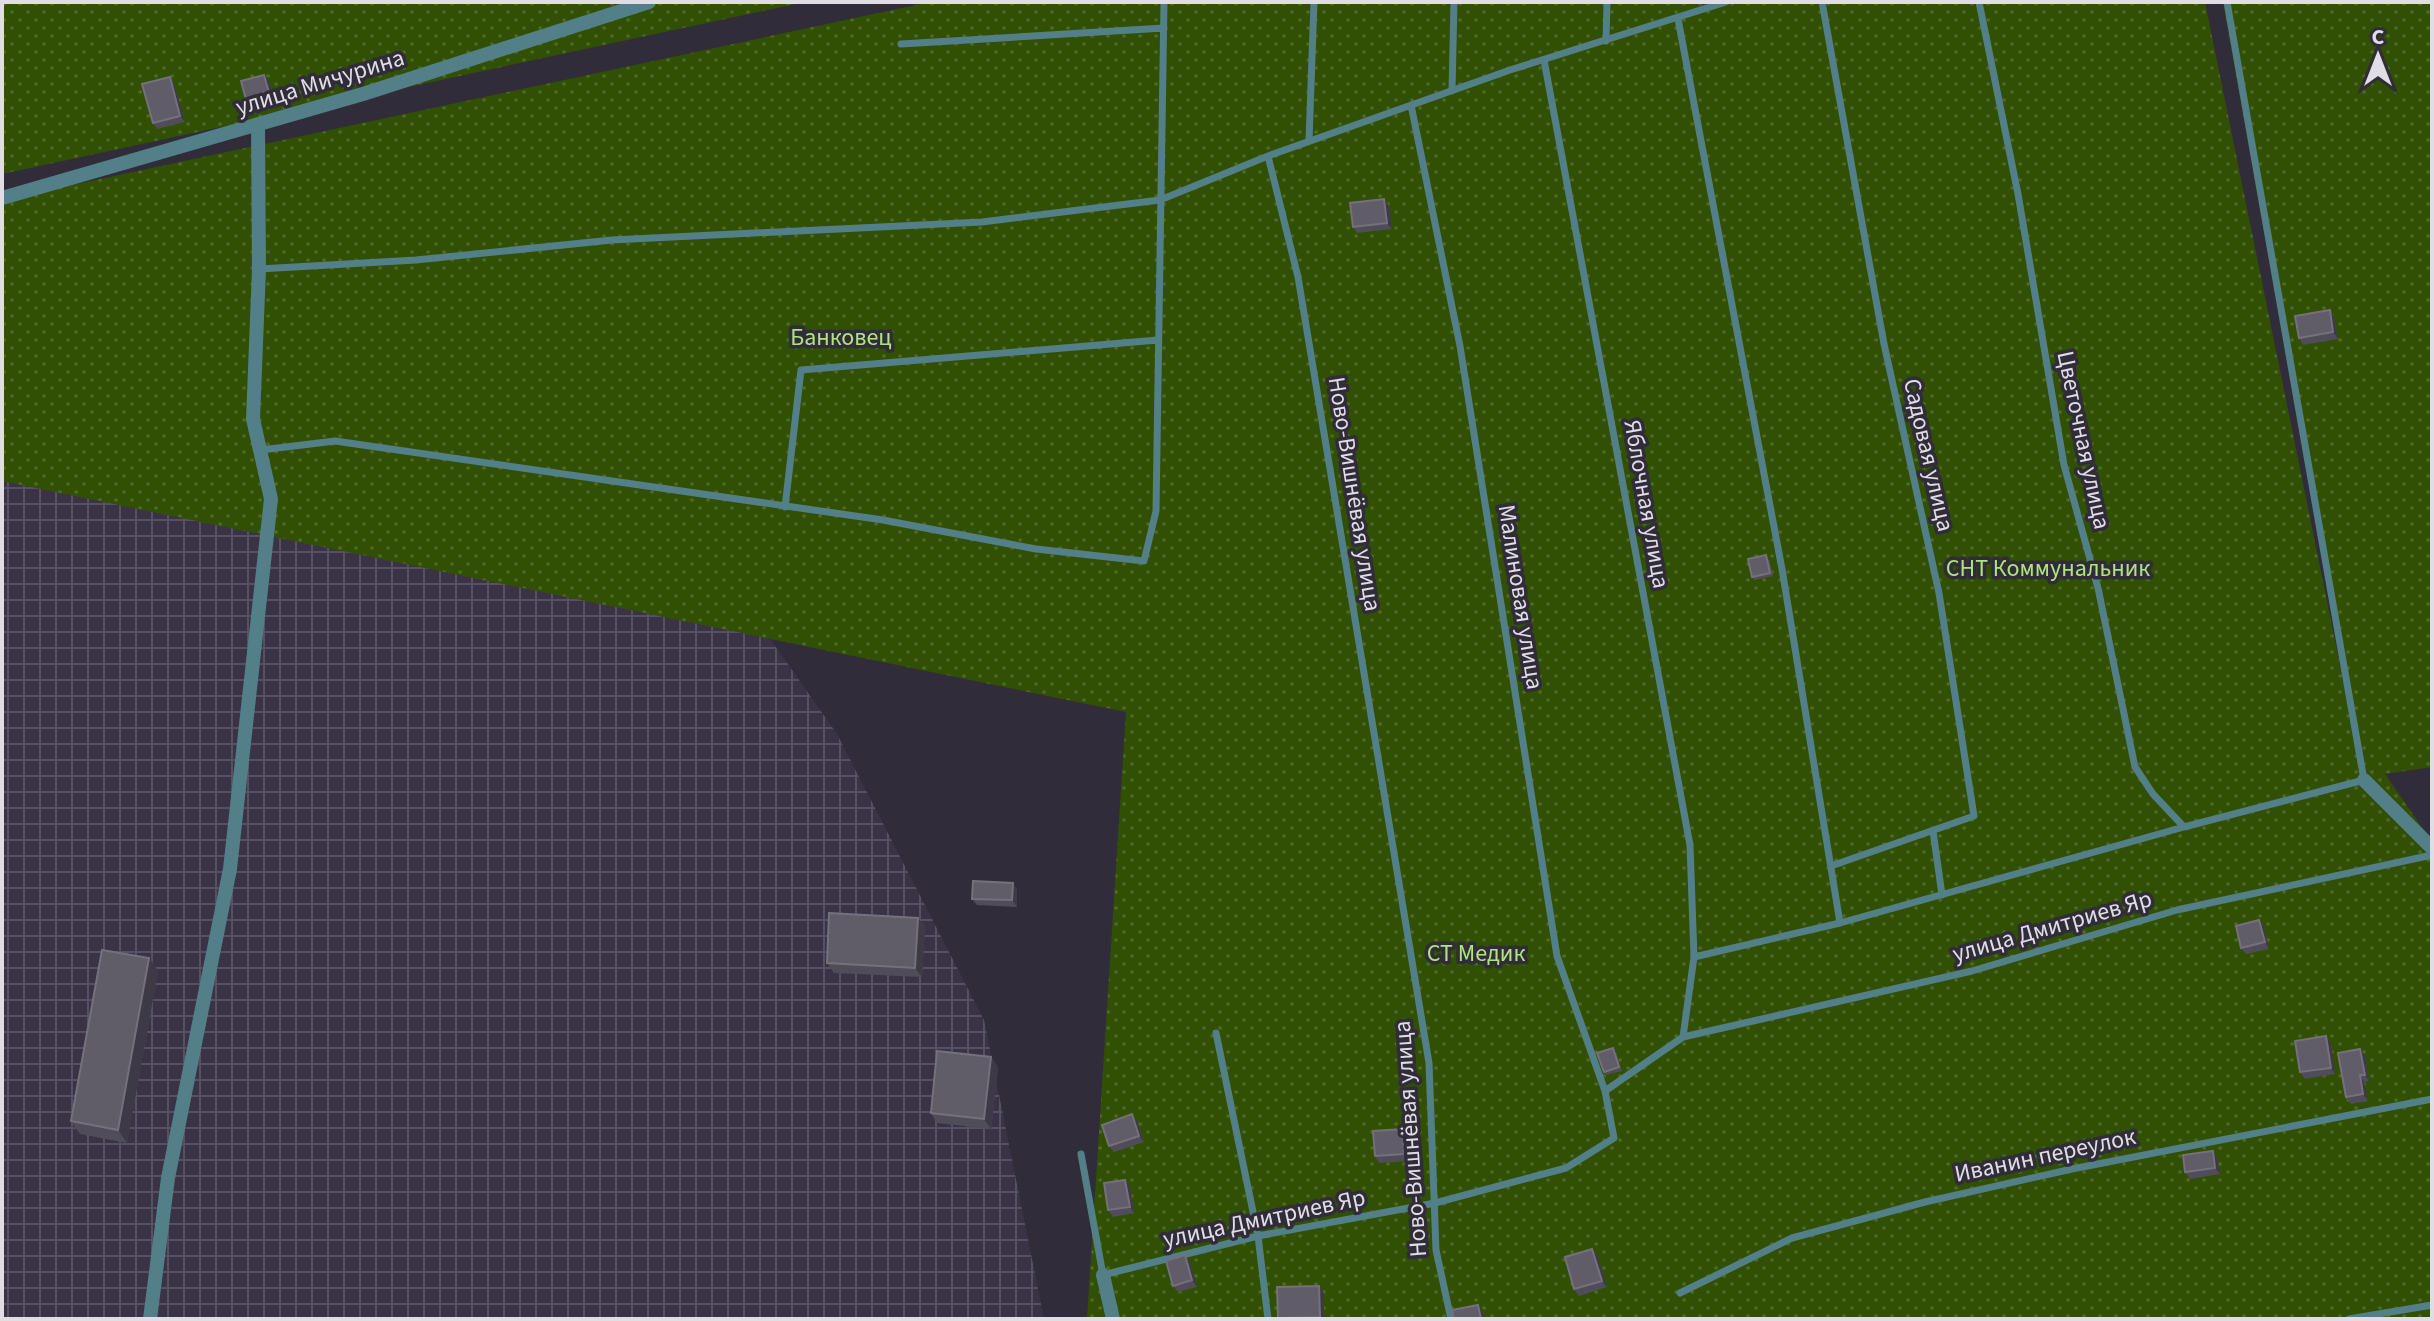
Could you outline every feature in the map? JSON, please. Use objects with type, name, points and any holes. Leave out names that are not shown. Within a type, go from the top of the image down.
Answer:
[{"type":"street","name":"улица Мичурина","points":[[2,198],[258,124],[649,2]]},
{"type":"street","points":[[150,1319],[168,1178],[230,869],[271,499],[253,419],[259,269],[258,124]]},
{"type":"street","points":[[2364,780],[2432,848]]},
{"type":"street","points":[[1103,1275],[1113,1319]]},
{"type":"lane","points":[[261,450],[335,441],[883,520],[1036,549],[1144,561],[1156,511],[1164,2]]},
{"type":"lane","points":[[1309,141],[1314,2]]},
{"type":"lane","points":[[1452,91],[1454,2]]},
{"type":"lane","points":[[1606,41],[1607,2]]},
{"type":"lane","points":[[259,269],[416,260],[612,240],[982,222],[1160,200],[1268,156],[1411,105],[1726,2]]},
{"type":"lane","name":"Садовая улица","points":[[1822,2],[1884,344],[1939,593],[1974,816],[1831,866]]},
{"type":"lane","name":"Цветочная улица","points":[[1979,2],[2018,194],[2064,465],[2098,588],[2135,767],[2153,794],[2184,827]]},
{"type":"lane","points":[[1683,1037],[1694,957],[1840,923],[2364,780],[2227,2]]},
{"type":"lane","points":[[1678,19],[1749,384],[1840,923]]},
{"type":"lane","points":[[901,44],[1164,28]]},
{"type":"lane","name":"Яблочная улица","points":[[1544,60],[1690,845],[1694,957]]},
{"type":"lane","name":"Малиновая улица","points":[[1411,105],[1460,346],[1557,956],[1605,1091]]},
{"type":"lane","name":"Ново-Вишнёвая улица","points":[[1268,156],[1298,277],[1429,1063],[1436,1250],[1451,1319]]},
{"type":"lane","points":[[785,507],[801,370],[1158,340]]},
{"type":"lane","points":[[1933,831],[1942,895]]},
{"type":"lane","name":"улица Дмитриев Яр","points":[[1103,1275],[1258,1236],[1435,1203],[1566,1168],[1614,1138],[1605,1091],[1683,1037],[1972,971],[2177,910],[2432,855]]},
{"type":"lane","points":[[1216,1033],[1258,1236],[1268,1319]]},
{"type":"lane","name":"Иванин переулок","points":[[1680,1293],[1792,1238],[1925,1202],[2072,1169],[2432,1099]]},
{"type":"lane","points":[[1081,1154],[1103,1275]]},
{"type":"lane","points":[[2349,1319],[2432,1305]]},
{"type":"shaded area","points":[[2,451],[686,519],[837,734],[984,1020],[1044,1319],[2,1319]]},
{"type":"green space","points":[[2,2],[805,2],[2,174]]},
{"type":"green space","points":[[930,2],[2205,2],[2353,729],[2223,2],[2432,2],[2432,767],[2385,774],[2432,842],[2432,1319],[1087,1319],[1126,712],[2,481],[2,200]]},
{"type":"building","points":[[264,75],[271,100],[248,107],[241,81]]},
{"type":"building","points":[[170,77],[180,116],[153,123],[142,84]]},
{"type":"building","points":[[1384,199],[1387,223],[1353,227],[1350,203]]},
{"type":"building","points":[[2330,310],[2333,332],[2299,338],[2295,316]]},
{"type":"building","points":[[1766,555],[1770,573],[1752,577],[1748,559]]},
{"type":"building","points":[[973,881],[1013,883],[1012,900],[972,899]]},
{"type":"building","points":[[829,913],[918,918],[915,968],[827,963]]},
{"type":"building","points":[[2259,920],[2265,942],[2241,948],[2236,926]]},
{"type":"building","points":[[102,950],[149,958],[118,1130],[71,1121]]},
{"type":"building","points":[[2326,1036],[2331,1068],[2300,1072],[2295,1041]]},
{"type":"building","points":[[1613,1048],[1619,1067],[1604,1072],[1597,1053]]},
{"type":"building","points":[[2360,1049],[2365,1075],[2360,1075],[2363,1094],[2346,1097],[2338,1053]]},
{"type":"building","points":[[937,1051],[991,1057],[984,1119],[931,1113]]},
{"type":"building","points":[[1132,1114],[1139,1136],[1109,1146],[1102,1125]]},
{"type":"building","points":[[1403,1129],[1404,1154],[1375,1156],[1373,1131]]},
{"type":"building","points":[[2213,1151],[2215,1168],[2185,1172],[2183,1155]]},
{"type":"building","points":[[1125,1180],[1130,1207],[1108,1210],[1104,1183]]},
{"type":"building","points":[[1592,1249],[1602,1281],[1574,1289],[1565,1257]]},
{"type":"building","points":[[1185,1255],[1192,1280],[1173,1286],[1166,1261]]},
{"type":"building","points":[[1319,1286],[1320,1317],[1278,1318],[1277,1287]]},
{"type":"building","points":[[1478,1305],[1481,1319],[1454,1319],[1452,1310]]},
{"type":"park label","name":"Банковец","points":[[841,337]]},
{"type":"park label","name":"СНТ Коммунальник","points":[[2048,568]]},
{"type":"park label","name":"СТ Медик","points":[[1476,953]]}]
